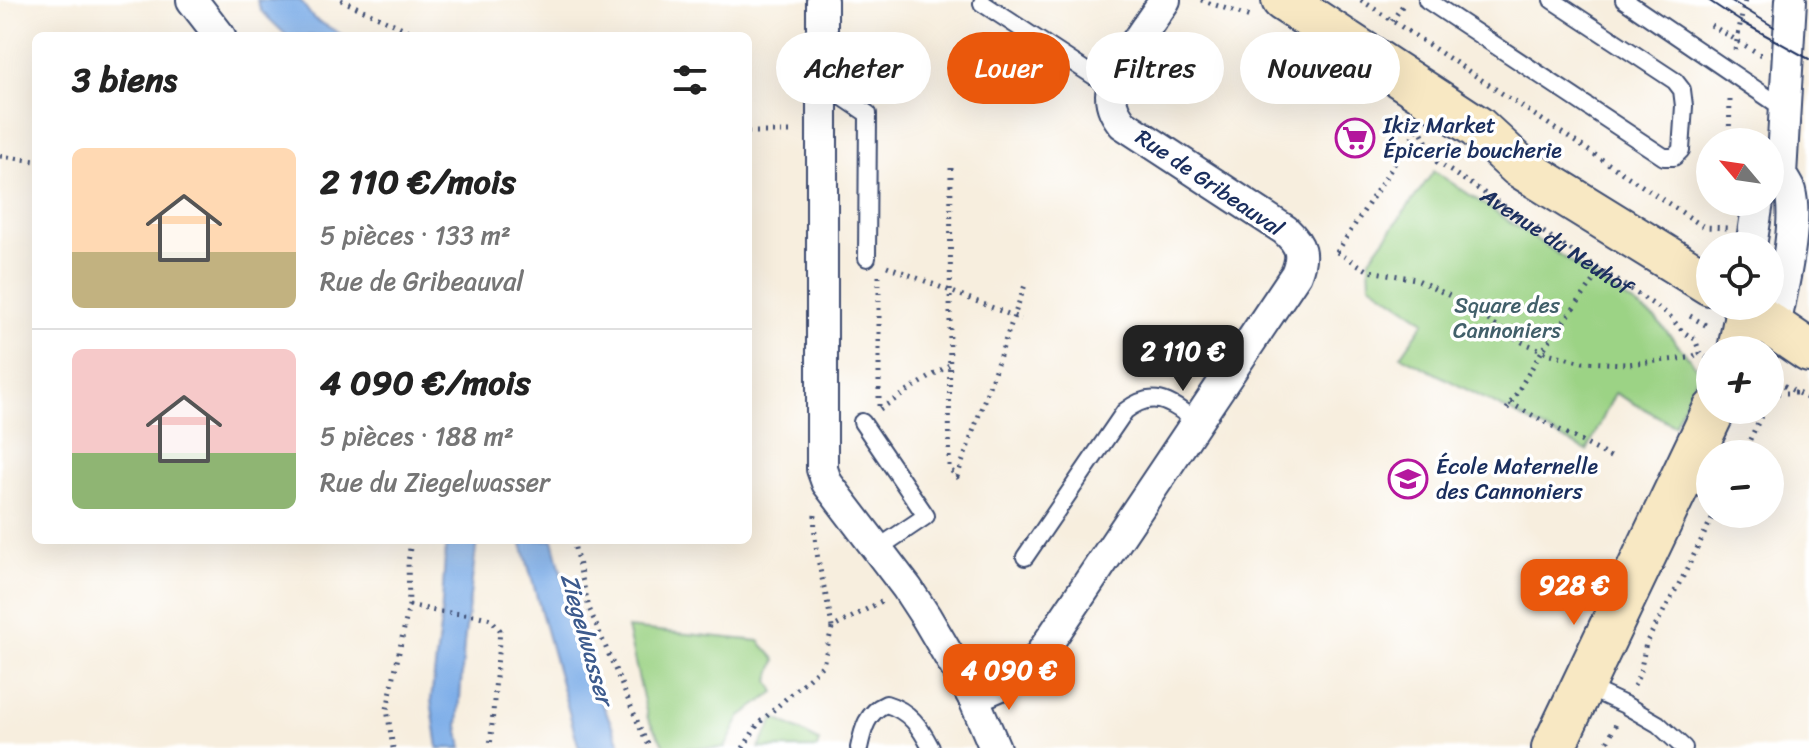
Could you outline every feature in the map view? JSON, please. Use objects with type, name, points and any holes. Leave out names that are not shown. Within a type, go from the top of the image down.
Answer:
[{"type":"street","points":[[192,0],[217,32]]},
{"type":"street","points":[[822,0],[822,32]]},
{"type":"street","points":[[1144,32],[1165,0]]},
{"type":"street","points":[[1783,128],[1791,0]]},
{"type":"street","name":"Avenue du Neuhof","points":[[1274,12],[1477,127],[1519,166],[1696,275]]},
{"type":"street","points":[[822,104],[822,469],[827,483],[926,617],[973,697],[995,748]]},
{"type":"street","name":"Rue de Gribeauval","points":[[973,697],[1015,679],[1034,664],[1296,274],[1300,263],[1296,240],[1285,230],[1123,124],[1114,113],[1112,104]]},
{"type":"street","points":[[1746,336],[1764,325],[1790,249],[1792,210],[1790,190],[1784,186]]},
{"type":"street","points":[[1553,748],[1604,695],[1709,424]]},
{"type":"street","points":[[1580,748],[1696,500]]},
{"type":"lane","points":[[1427,0],[1664,157],[1674,157],[1681,150],[1682,90],[1675,81],[1552,0]]},
{"type":"lane","points":[[1624,0],[1786,110]]},
{"type":"lane","points":[[982,3],[1086,71]]},
{"type":"lane","points":[[853,104],[868,114],[867,258]]},
{"type":"lane","points":[[1025,557],[1125,411],[1138,401],[1155,398],[1173,404],[1197,422]]},
{"type":"lane","points":[[862,422],[926,516],[877,549]]},
{"type":"lane","points":[[1604,695],[1658,724],[1684,748]]},
{"type":"lane","points":[[859,748],[868,716],[886,704],[905,712],[916,722],[931,748]]},
{"type":"path","points":[[341,0],[411,32]]},
{"type":"path","points":[[1201,0],[1252,16],[1274,12]]},
{"type":"path","points":[[1361,0],[1704,227],[1726,228]]},
{"type":"path","points":[[1392,21],[1406,0]]},
{"type":"path","name":"Avenue du Neuhof","points":[[1337,252],[1419,126],[1437,162],[1668,314],[1683,332],[1696,340]]},
{"type":"path","points":[[752,132],[822,131]]},
{"type":"path","points":[[0,156],[32,160]]},
{"type":"path","points":[[951,168],[949,468],[957,477],[1018,318],[1025,285]]},
{"type":"path","points":[[1300,251],[1337,252],[1369,271],[1416,279],[1452,297],[1522,342],[1583,362],[1627,364],[1696,357]]},
{"type":"path","points":[[879,410],[879,263],[1018,318]]},
{"type":"path","points":[[1602,270],[1542,351],[1508,406],[1612,458]]},
{"type":"path","points":[[862,422],[950,364]]},
{"type":"path","points":[[1784,386],[1797,393]]},
{"type":"path","points":[[1784,393],[1809,393]]},
{"type":"path","points":[[743,748],[758,724],[823,665],[832,628],[816,555],[814,516],[835,494]]},
{"type":"path","points":[[1604,748],[1604,695],[1640,673],[1646,643],[1707,528]]},
{"type":"path","points":[[393,748],[387,709],[409,605],[410,544]]},
{"type":"path","points":[[574,544],[589,608],[651,748]]},
{"type":"path","points":[[832,628],[907,588]]},
{"type":"path","points":[[409,605],[491,619],[500,630],[490,748]]},
{"type":"green space","name":"Square des Cannoniers","points":[[1434,171],[1656,319],[1696,366],[1696,379],[1674,425],[1615,393],[1587,451],[1401,356],[1425,321],[1370,284],[1369,260]]},
{"type":"green space","points":[[627,628],[759,641],[776,660],[769,681],[775,692],[741,716],[725,748],[666,748],[648,719]]},
{"type":"green space","points":[[775,718],[819,741],[817,748],[759,748]]},
{"type":"water","points":[[257,0],[300,0],[313,18],[337,32],[283,32],[261,11]]},
{"type":"water","points":[[446,544],[476,544],[458,726],[462,748],[438,748],[431,700]]},
{"type":"water","points":[[522,544],[554,544],[574,623],[595,687],[622,748],[579,748]]},
{"type":"tram line","points":[[1708,0],[1809,59]]},
{"type":"tram line","points":[[1730,0],[1774,27]]},
{"type":"place","name":"Ikiz Market Épicerie boucherie","points":[[1355,138]]},
{"type":"place","name":"École Maternelle des Cannoniers","points":[[1408,479]]},
{"type":"water label","name":"Ziegelwasser","points":[[587,639]]}]
